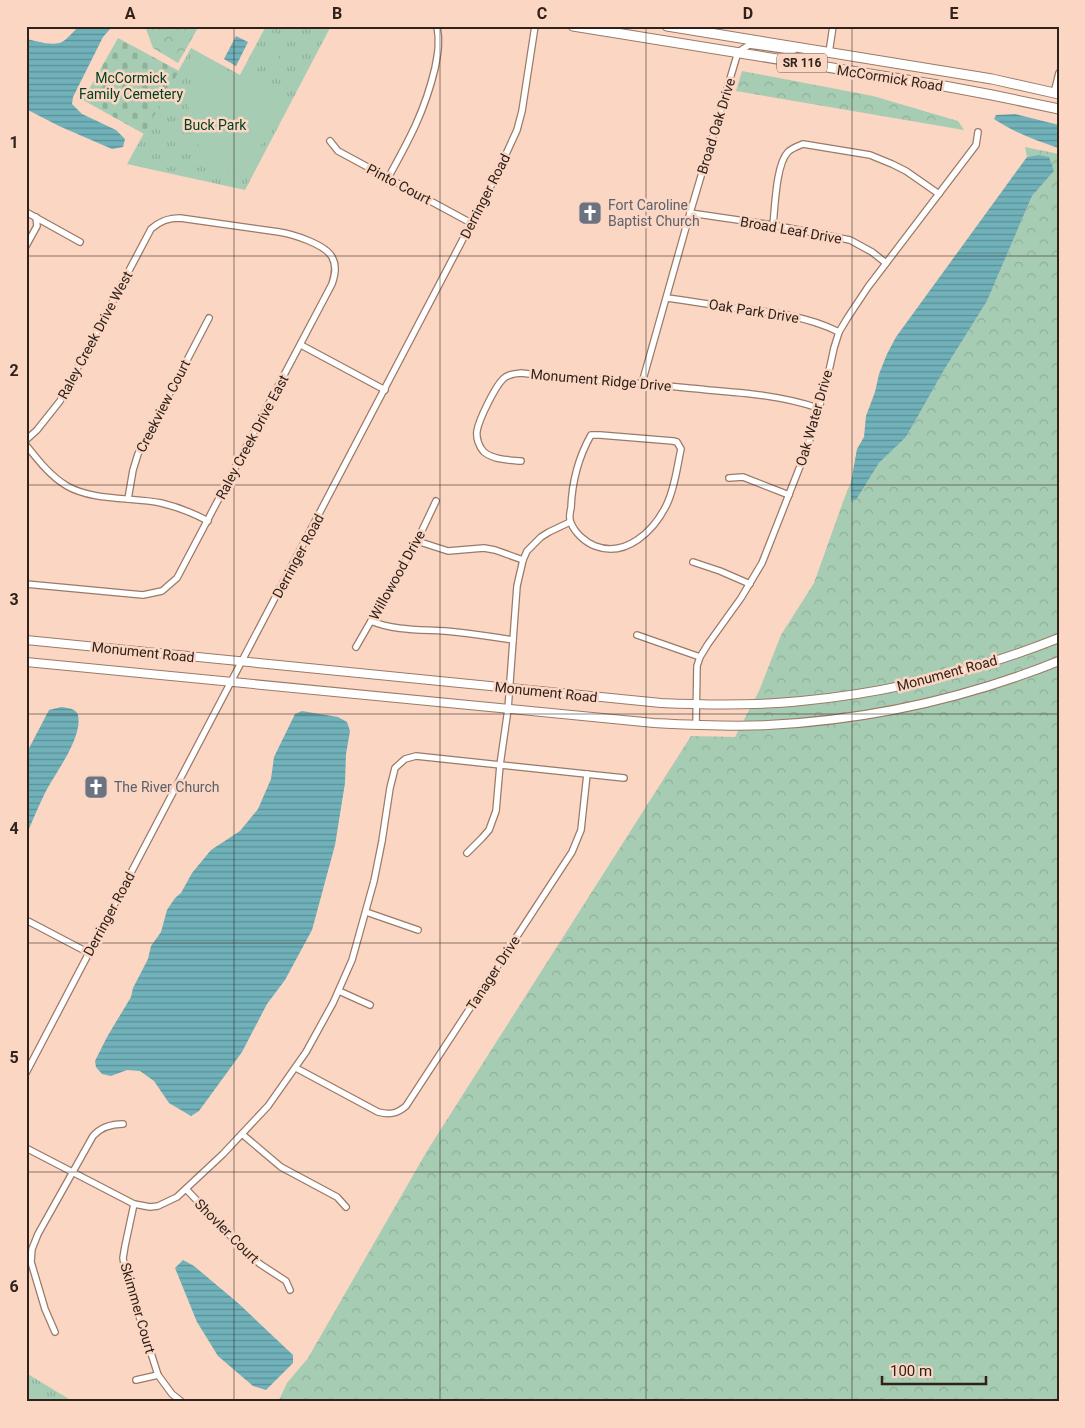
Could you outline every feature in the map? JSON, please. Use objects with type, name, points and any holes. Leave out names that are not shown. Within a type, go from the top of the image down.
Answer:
[{"type":"main road","name":"McCormick Road","points":[[573,26],[963,89],[1059,109]]},
{"type":"main road","name":"McCormick Road","points":[[671,27],[992,79],[1056,94]]},
{"type":"main road","name":"Monument Road","points":[[26,640],[652,702],[696,704],[800,702],[864,694],[977,668],[1059,638]]},
{"type":"main road","name":"Monument Road","points":[[26,662],[654,723],[767,725],[829,719],[896,709],[1013,678],[1059,660]]},
{"type":"street","points":[[388,178],[414,132],[427,100],[440,40],[437,26]]},
{"type":"street","name":"Derringer Road","points":[[26,1073],[496,176],[517,130],[526,92],[535,26]]},
{"type":"street","points":[[829,52],[833,26]]},
{"type":"street","points":[[738,52],[749,45],[785,50],[806,49]]},
{"type":"street","name":"Broad Oak Drive","points":[[642,383],[738,52]]},
{"type":"street","points":[[1056,94],[1059,73]]},
{"type":"street","name":"Oak Water Drive","points":[[696,725],[697,666],[700,657],[728,618],[762,563],[808,446],[840,332],[856,303],[976,145],[978,132]]},
{"type":"street","name":"Pinto Court","points":[[330,141],[338,151],[471,223]]},
{"type":"street","points":[[773,225],[782,161],[788,152],[803,144],[870,155],[892,164],[919,179],[939,194]]},
{"type":"street","points":[[26,212],[80,242]]},
{"type":"street","name":"Broad Leaf Drive","points":[[690,213],[773,225],[850,240],[860,244],[886,263]]},
{"type":"street","points":[[26,246],[37,226],[36,217]]},
{"type":"street","name":"Raley Creek Drive East","points":[[26,584],[143,595],[162,591],[177,578],[301,345],[335,277],[336,270],[330,254],[318,246],[293,235],[180,218],[164,220],[156,224]]},
{"type":"street","name":"Raley Creek Drive West","points":[[26,440],[60,401],[151,229],[156,224]]},
{"type":"street","name":"Oak Park Drive","points":[[666,298],[753,309],[798,317],[840,332]]},
{"type":"street","name":"Creekview Court","points":[[128,499],[131,478],[138,454],[209,318]]},
{"type":"street","points":[[301,345],[385,390]]},
{"type":"street","name":"Monument Ridge Drive","points":[[521,462],[490,456],[480,447],[477,431],[491,399],[504,378],[510,374],[521,373],[642,383],[765,396],[795,401],[818,408]]},
{"type":"street","points":[[591,435],[677,442],[680,449],[674,484],[667,504],[658,519],[644,535],[633,543],[618,549],[600,548],[587,543],[570,522],[571,491],[574,477],[584,448],[591,435]]},
{"type":"street","points":[[26,445],[56,478],[67,486],[86,494],[162,503],[192,513],[208,521]]},
{"type":"street","points":[[729,478],[743,477],[789,496]]},
{"type":"street","name":"Willowood Drive","points":[[356,647],[417,541],[436,502]]},
{"type":"street","points":[[467,853],[489,830],[496,811],[508,709],[518,586],[523,560],[527,551],[541,537],[570,522]]},
{"type":"street","points":[[417,541],[448,551],[484,548],[509,554],[523,560]]},
{"type":"street","points":[[693,562],[720,570],[750,584]]},
{"type":"street","points":[[371,621],[391,627],[455,632],[513,640]]},
{"type":"street","points":[[637,635],[700,657]]},
{"type":"street","points":[[26,1148],[134,1204],[150,1207],[158,1206],[176,1198],[242,1134],[268,1106],[296,1068],[339,991],[366,912],[379,855],[390,788],[396,768],[405,759],[416,756],[624,778]]},
{"type":"street","name":"Tanager Drive","points":[[296,1068],[378,1112],[384,1114],[396,1113],[406,1106],[572,852],[582,830],[587,774]]},
{"type":"street","points":[[366,912],[418,930]]},
{"type":"street","points":[[26,920],[89,953]]},
{"type":"street","points":[[339,991],[370,1006]]},
{"type":"street","points":[[55,1332],[45,1309],[31,1262],[32,1248],[88,1143],[97,1131],[110,1125],[123,1124]]},
{"type":"street","points":[[242,1134],[281,1167],[337,1197],[346,1207]]},
{"type":"street","name":"Shovler Court","points":[[186,1190],[260,1264],[286,1281],[290,1290]]},
{"type":"street","name":"Skimmer Court","points":[[134,1204],[124,1246],[123,1258],[126,1275],[158,1376],[172,1394],[182,1402]]},
{"type":"street","points":[[136,1380],[158,1376]]},
{"type":"green space","points":[[145,26],[199,26],[178,63],[153,48]]},
{"type":"green space","name":"Buck Park","points":[[266,26],[331,26],[245,190],[127,164],[191,48],[240,75]]},
{"type":"green space","points":[[274,32],[288,40],[274,66],[260,59]]},
{"type":"green space","name":"McCormick Family Cemetery","points":[[118,38],[179,71],[144,134],[83,100]]},
{"type":"green space","points":[[198,56],[240,77],[244,73],[283,96],[286,104],[240,179],[202,152],[190,129],[188,92]]},
{"type":"green space","points":[[742,71],[873,96],[958,121],[964,130],[736,91]]},
{"type":"green space","points":[[1025,147],[1059,154],[1059,1402],[278,1402],[287,1383],[308,1358],[427,1151],[691,736],[735,737],[759,691],[781,635],[814,583],[851,482],[851,501],[856,500],[879,463],[906,437],[944,370],[987,301],[1032,196],[1054,171],[1038,155],[1027,157]]},
{"type":"green space","points":[[26,1373],[74,1402],[26,1402]]},
{"type":"water","points":[[80,26],[125,26],[110,29],[103,37],[73,97],[72,104],[82,114],[116,130],[125,139],[123,147],[112,149],[26,109],[26,39],[57,44],[65,40]]},
{"type":"water","points":[[236,36],[248,42],[236,66],[224,59]]},
{"type":"water","points":[[1015,114],[1059,125],[1059,148],[1025,136],[994,119],[996,115]]},
{"type":"water","points":[[1038,155],[1049,157],[1054,171],[1032,196],[987,301],[944,370],[906,437],[879,463],[856,500],[851,501],[851,482],[857,449],[864,437],[866,416],[875,392],[879,374],[896,337],[1027,157]]},
{"type":"water","points":[[61,707],[71,709],[77,713],[78,724],[76,734],[67,755],[45,793],[26,836],[26,754],[49,710]]},
{"type":"water","points":[[302,711],[338,717],[347,722],[350,731],[346,754],[345,783],[335,845],[312,930],[285,980],[267,1004],[242,1052],[199,1111],[191,1116],[169,1103],[154,1081],[140,1071],[127,1070],[111,1076],[102,1074],[96,1067],[95,1061],[131,997],[133,988],[148,959],[151,946],[161,932],[167,910],[181,893],[192,873],[211,850],[240,831],[258,809],[271,779],[274,757],[295,714]]},
{"type":"water","points":[[183,1260],[194,1266],[238,1303],[293,1355],[293,1363],[266,1390],[253,1386],[218,1356],[197,1322],[175,1268]]},
{"type":"place","name":"Fort Caroline Baptist Church","points":[[590,213]]},
{"type":"place","name":"The River Church","points":[[96,787]]}]
